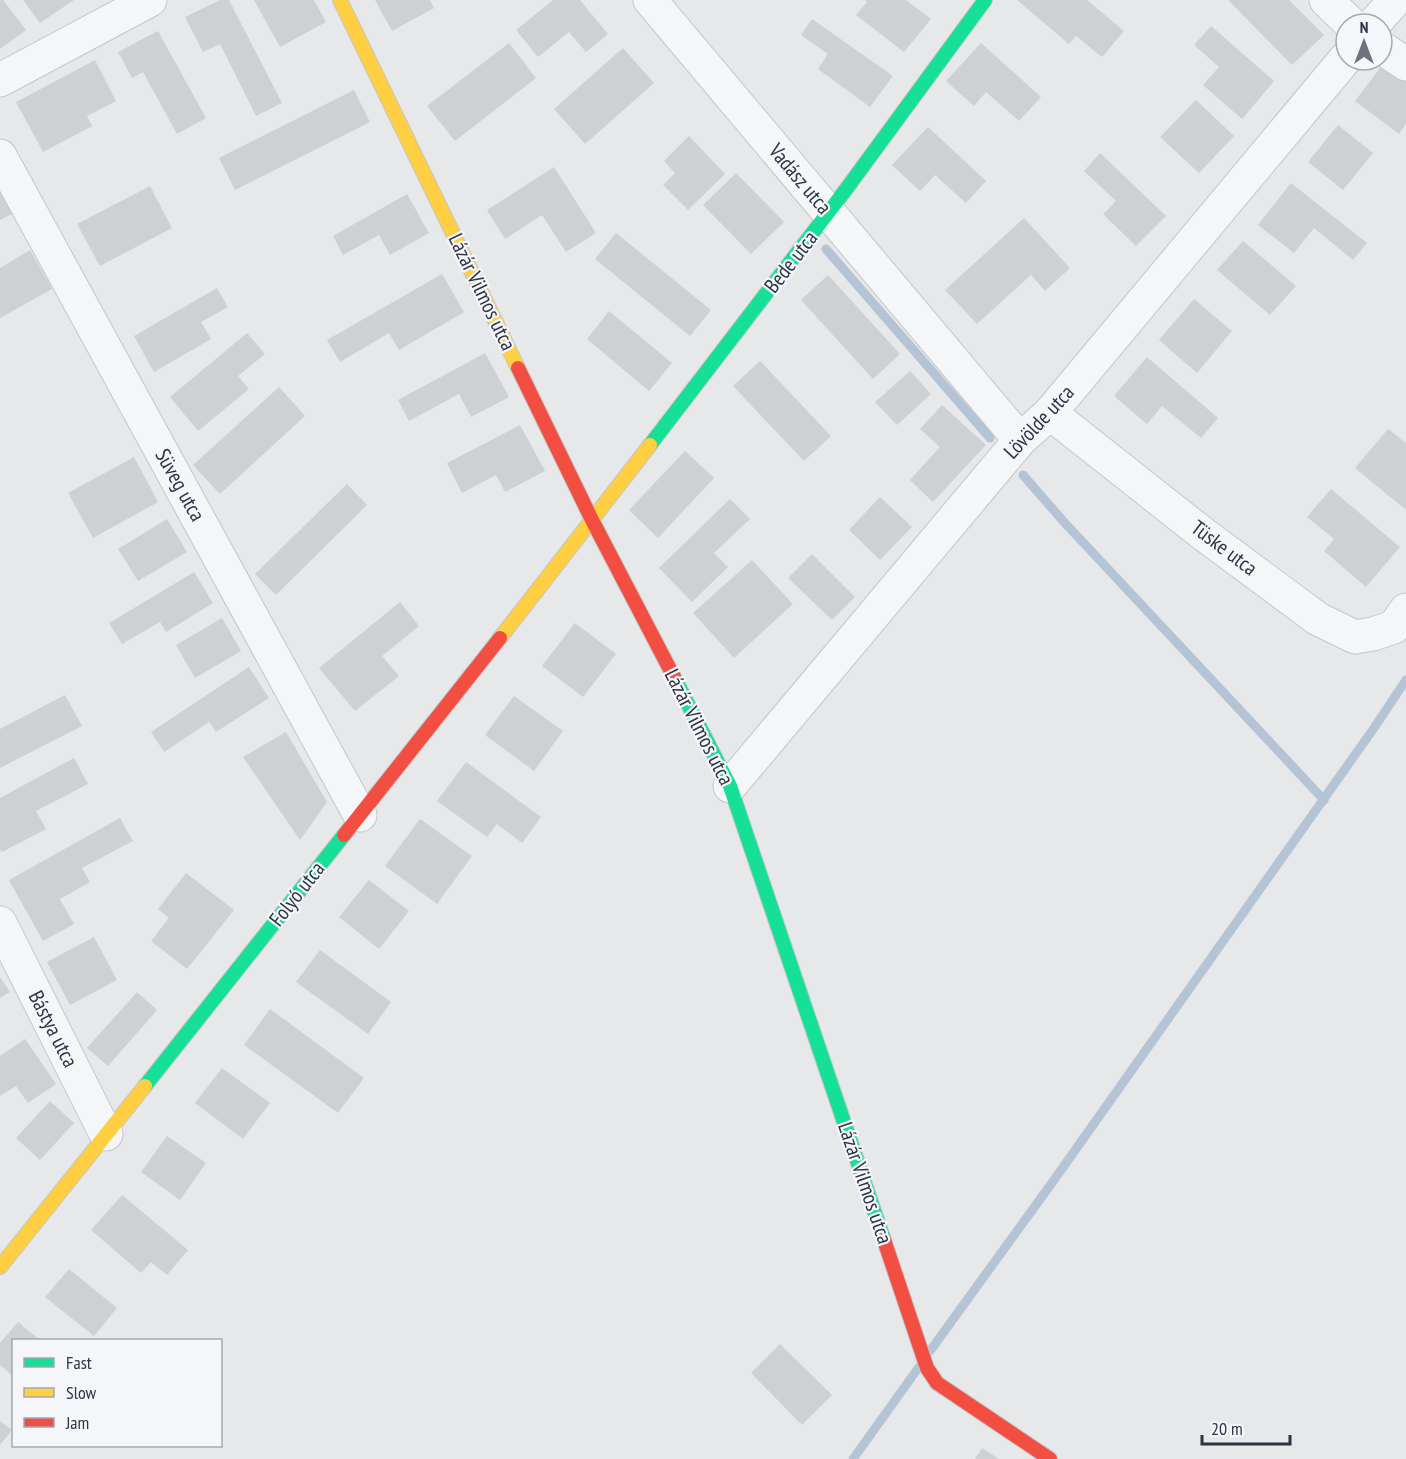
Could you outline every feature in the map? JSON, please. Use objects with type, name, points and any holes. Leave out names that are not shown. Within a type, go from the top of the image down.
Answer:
[{"type":"street","points":[[0,80],[150,0]]},
{"type":"street","name":"Lázár Vilmos utca","points":[[340,0],[592,520],[730,786],[927,1368],[937,1383],[1050,1459]]},
{"type":"street","name":"Vadász utca","points":[[650,0],[1020,440]]},
{"type":"street","name":"Bede utca","points":[[592,520],[828,213],[985,0]]},
{"type":"street","points":[[1326,0],[1338,12]]},
{"type":"street","points":[[1384,12],[1395,0]]},
{"type":"street","name":"Lövölde utca","points":[[730,786],[1020,440],[1050,413],[1334,72]]},
{"type":"street","name":"Süveg utca","points":[[0,156],[360,815]]},
{"type":"street","name":"Tüske utca","points":[[1050,413],[1202,533],[1318,619],[1355,637],[1394,627],[1406,610]]},
{"type":"street","name":"Folyó utca","points":[[0,1267],[592,520]]},
{"type":"street","name":"Bástya utca","points":[[0,923],[106,1134]]},
{"type":"building","points":[[0,0],[3,0],[26,30],[0,49]]},
{"type":"building","points":[[23,0],[74,0],[40,23]]},
{"type":"building","points":[[220,0],[229,0],[282,103],[256,116],[220,44],[203,52],[185,17]]},
{"type":"building","points":[[254,0],[314,0],[326,22],[280,47]]},
{"type":"building","points":[[375,0],[430,0],[434,8],[392,31]]},
{"type":"building","points":[[553,0],[580,0],[608,34],[586,52],[569,32],[538,57],[516,30]]},
{"type":"building","points":[[865,0],[906,0],[931,19],[904,52],[856,15],[867,2]]},
{"type":"building","points":[[1017,0],[1087,0],[1124,31],[1102,57],[1076,36],[1069,44]]},
{"type":"building","points":[[1228,0],[1289,0],[1324,35],[1292,65]]},
{"type":"building","points":[[812,19],[893,76],[870,107],[818,69],[828,54],[801,35]]},
{"type":"building","points":[[1211,26],[1274,81],[1242,119],[1203,85],[1219,67],[1194,45]]},
{"type":"building","points":[[158,31],[206,118],[177,134],[143,72],[132,78],[118,52]]},
{"type":"building","points":[[509,43],[536,78],[455,141],[427,106]]},
{"type":"building","points":[[981,43],[1041,97],[1019,121],[986,92],[974,106],[946,81]]},
{"type":"building","points":[[623,48],[654,83],[585,144],[554,109]]},
{"type":"building","points":[[95,60],[116,101],[87,116],[92,126],[43,152],[16,102]]},
{"type":"building","points":[[1394,70],[1406,79],[1406,124],[1399,134],[1355,101],[1377,72]]},
{"type":"building","points":[[354,90],[370,122],[235,190],[219,158]]},
{"type":"building","points":[[1196,100],[1234,136],[1199,173],[1160,137]]},
{"type":"building","points":[[1338,125],[1373,153],[1343,190],[1308,162]]},
{"type":"building","points":[[928,127],[986,181],[966,203],[935,175],[920,191],[892,165]]},
{"type":"building","points":[[689,136],[725,174],[688,210],[663,185],[675,173],[664,161]]},
{"type":"building","points":[[1100,153],[1166,216],[1136,246],[1103,214],[1116,201],[1084,171]]},
{"type":"building","points":[[554,167],[596,233],[566,252],[542,215],[505,239],[487,210]]},
{"type":"building","points":[[736,173],[784,222],[751,254],[703,205]]},
{"type":"building","points":[[1291,183],[1367,243],[1353,260],[1314,228],[1294,253],[1258,225]]},
{"type":"building","points":[[150,186],[172,228],[100,266],[77,224]]},
{"type":"building","points":[[0,187],[14,213],[0,220]]},
{"type":"building","points":[[407,194],[429,233],[390,255],[379,235],[343,255],[333,236]]},
{"type":"building","points":[[1024,218],[1070,268],[1045,291],[1031,275],[977,324],[945,290]]},
{"type":"building","points":[[616,233],[711,310],[690,336],[595,259]]},
{"type":"building","points":[[1243,241],[1296,286],[1270,315],[1217,270]]},
{"type":"building","points":[[30,250],[52,289],[0,318],[0,268]]},
{"type":"building","points":[[442,274],[464,312],[399,350],[389,333],[340,362],[327,340]]},
{"type":"building","points":[[828,275],[900,354],[873,379],[801,300]]},
{"type":"building","points":[[217,288],[228,307],[201,322],[211,339],[154,372],[134,336]]},
{"type":"building","points":[[1194,299],[1232,331],[1197,373],[1159,340]]},
{"type":"building","points":[[609,311],[672,363],[649,391],[587,339]]},
{"type":"building","points":[[247,333],[265,354],[238,376],[249,389],[198,431],[170,397]]},
{"type":"building","points":[[485,353],[509,397],[471,417],[459,394],[409,421],[398,400]]},
{"type":"building","points":[[1147,357],[1218,418],[1201,438],[1162,406],[1147,424],[1114,396]]},
{"type":"building","points":[[760,361],[831,436],[804,461],[733,386]]},
{"type":"building","points":[[910,371],[931,394],[897,425],[875,402]]},
{"type":"building","points":[[279,387],[305,416],[220,494],[193,465]]},
{"type":"building","points":[[942,405],[986,445],[933,502],[910,480],[940,447],[920,429]]},
{"type":"building","points":[[520,425],[545,471],[505,492],[496,475],[462,493],[447,463]]},
{"type":"building","points":[[1388,429],[1406,443],[1406,510],[1355,468]]},
{"type":"building","points":[[685,451],[714,478],[658,538],[629,510]]},
{"type":"building","points":[[134,457],[158,502],[93,538],[68,493]]},
{"type":"building","points":[[347,484],[367,505],[276,595],[255,574]]},
{"type":"building","points":[[1331,489],[1400,547],[1366,587],[1324,551],[1334,539],[1307,517]]},
{"type":"building","points":[[880,497],[912,527],[880,560],[849,530]]},
{"type":"building","points":[[730,499],[750,519],[714,553],[728,567],[692,602],[659,568]]},
{"type":"building","points":[[167,519],[187,552],[138,581],[118,549]]},
{"type":"building","points":[[812,554],[855,597],[832,620],[788,578]]},
{"type":"building","points":[[752,560],[793,604],[734,658],[693,613]]},
{"type":"building","points":[[194,572],[213,603],[166,632],[160,622],[122,644],[109,623]]},
{"type":"building","points":[[400,602],[419,626],[382,656],[399,676],[355,711],[319,668]]},
{"type":"building","points":[[222,618],[241,651],[195,678],[176,645]]},
{"type":"building","points":[[575,623],[616,654],[583,697],[542,666]]},
{"type":"building","points":[[249,667],[269,698],[216,732],[209,722],[164,752],[151,732]]},
{"type":"building","points":[[65,695],[82,726],[0,768],[0,729]]},
{"type":"building","points":[[514,696],[563,731],[534,771],[485,735]]},
{"type":"building","points":[[286,732],[327,802],[300,840],[243,757]]},
{"type":"building","points":[[74,758],[88,784],[36,811],[46,829],[2,852],[0,849],[0,798]]},
{"type":"building","points":[[466,762],[541,817],[522,843],[497,824],[487,837],[437,801]]},
{"type":"building","points":[[120,818],[133,841],[82,868],[90,882],[60,899],[74,924],[43,941],[9,880]]},
{"type":"building","points":[[420,819],[472,856],[437,904],[385,866]]},
{"type":"building","points":[[186,873],[234,910],[187,969],[151,941],[169,918],[158,909]]},
{"type":"building","points":[[369,880],[409,911],[379,949],[339,917]]},
{"type":"building","points":[[94,937],[117,980],[70,1005],[47,962]]},
{"type":"building","points":[[320,950],[391,1002],[368,1034],[296,982]]},
{"type":"building","points":[[0,977],[10,992],[0,998]]},
{"type":"building","points":[[137,992],[157,1010],[108,1066],[87,1048]]},
{"type":"building","points":[[270,1009],[364,1078],[338,1113],[244,1045]]},
{"type":"building","points":[[25,1039],[56,1084],[28,1103],[16,1086],[0,1096],[0,1056]]},
{"type":"building","points":[[222,1068],[270,1103],[243,1139],[195,1103]]},
{"type":"building","points":[[50,1101],[74,1123],[40,1160],[16,1138]]},
{"type":"building","points":[[167,1136],[206,1163],[180,1200],[141,1172]]},
{"type":"building","points":[[122,1195],[188,1250],[167,1275],[151,1262],[141,1273],[91,1230]]},
{"type":"building","points":[[69,1269],[117,1308],[94,1336],[45,1297]]},
{"type":"building","points":[[18,1322],[39,1339],[12,1339],[12,1375],[0,1365],[0,1343]]},
{"type":"building","points":[[780,1344],[832,1395],[802,1425],[751,1373]]},
{"type":"building","points":[[0,1421],[12,1430],[0,1445]]},
{"type":"building","points":[[982,1448],[999,1459],[975,1459]]},
{"type":"waterway","points":[[826,249],[990,438]]},
{"type":"waterway","points":[[1023,475],[1064,522],[1324,800]]},
{"type":"waterway","points":[[930,1351],[1054,1180],[1406,680]]},
{"type":"waterway","points":[[853,1459],[919,1367]]},
{"type":"traffic: fast","points":[[650,445],[847,188],[985,0]]},
{"type":"traffic: fast","points":[[675,679],[730,786],[884,1240]]},
{"type":"traffic: fast","points":[[145,1086],[344,835]]},
{"type":"traffic: slow","points":[[340,0],[518,368]]},
{"type":"traffic: slow","points":[[500,638],[650,445]]},
{"type":"traffic: slow","points":[[0,1267],[145,1086]]},
{"type":"traffic: jam","points":[[518,368],[592,520],[675,679]]},
{"type":"traffic: jam","points":[[344,835],[500,638]]},
{"type":"traffic: jam","points":[[884,1240],[927,1368],[937,1383],[1050,1459]]}]
